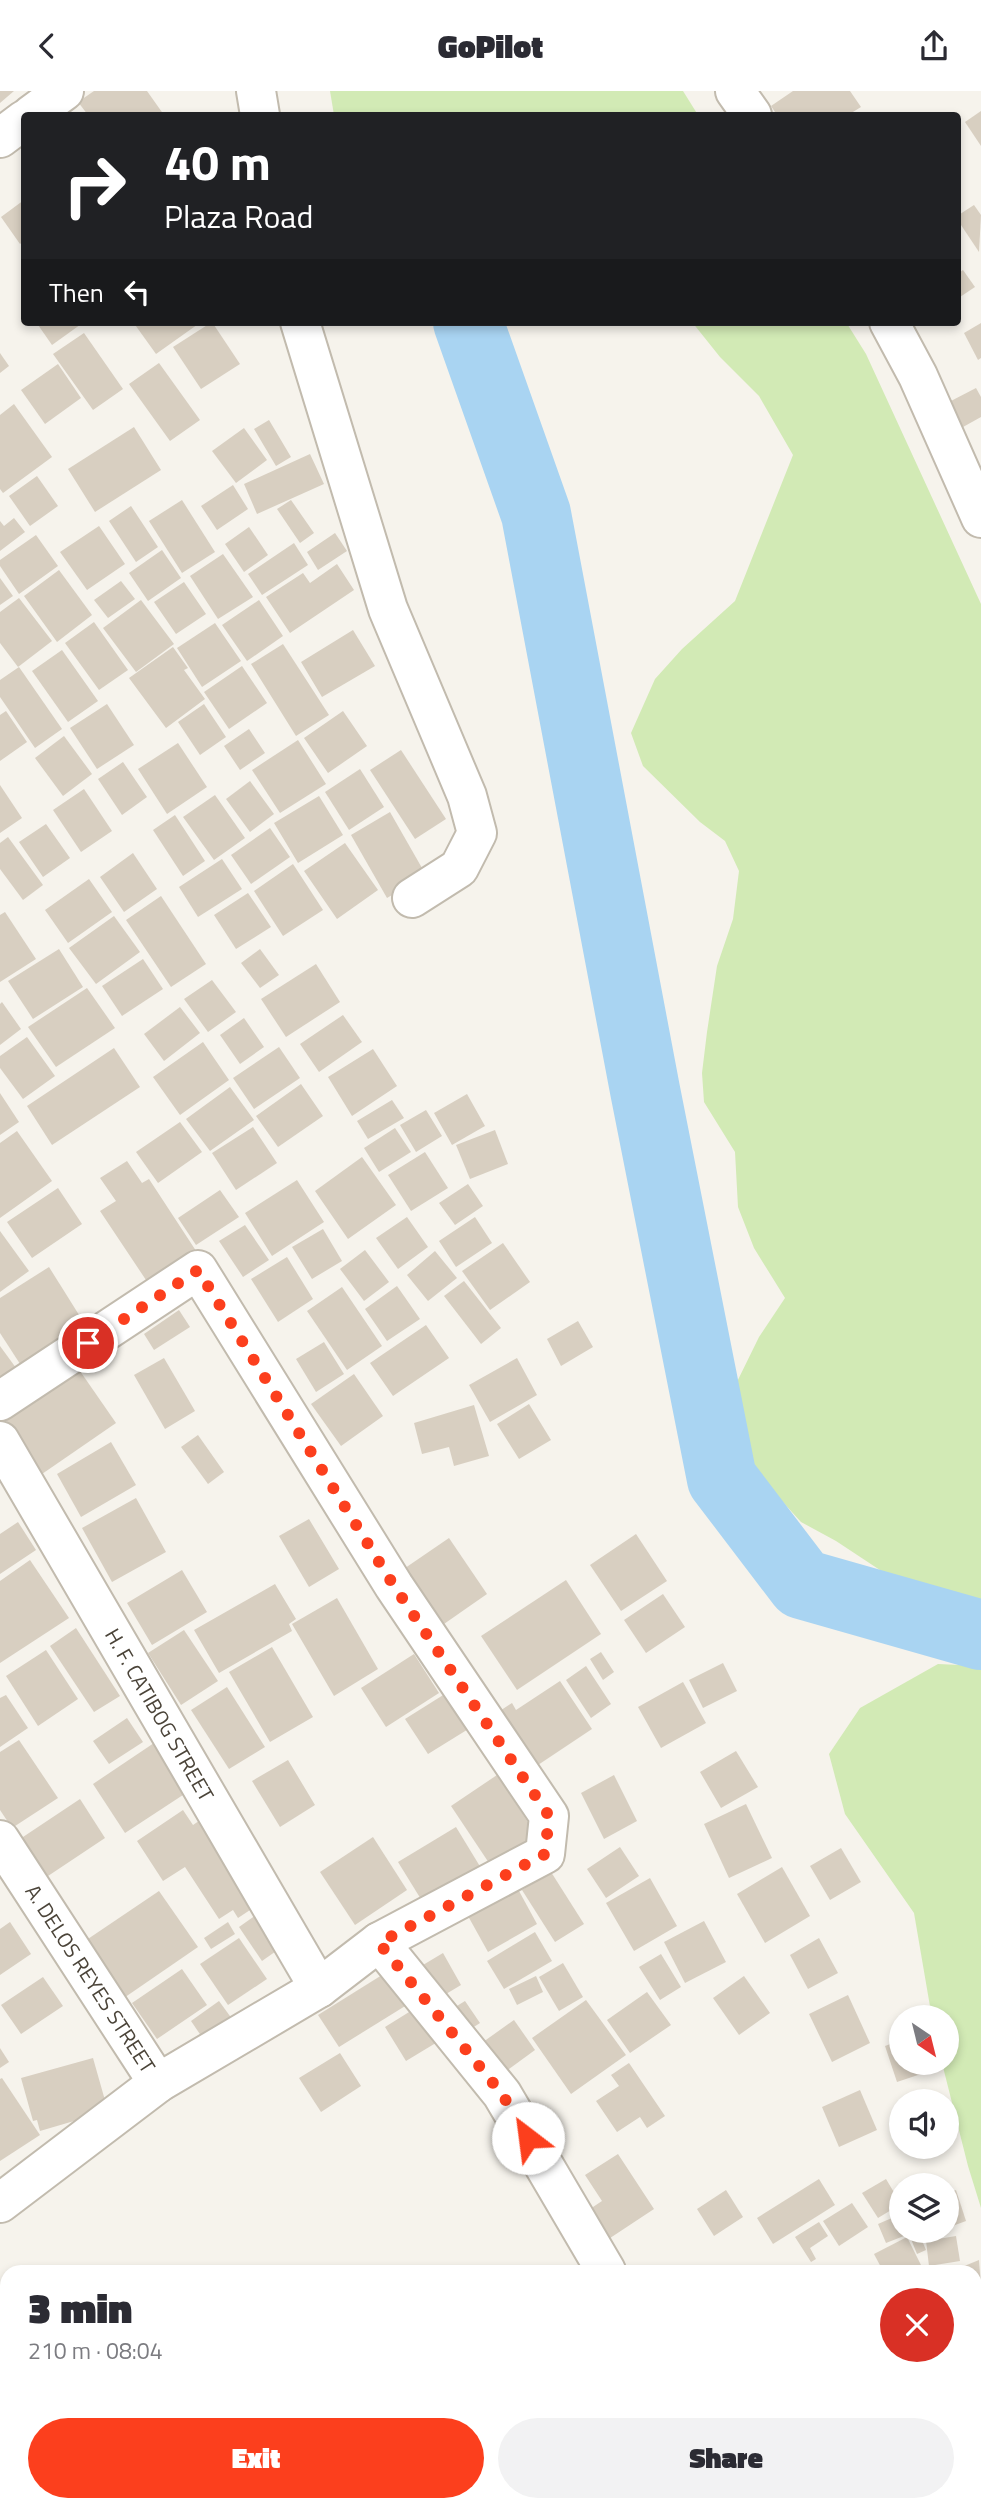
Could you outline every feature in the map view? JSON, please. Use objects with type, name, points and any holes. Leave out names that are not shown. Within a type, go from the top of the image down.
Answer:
[{"type":"street","points":[[35,112],[64,91]]},
{"type":"street","points":[[256,91],[260,112]]},
{"type":"street","points":[[735,91],[750,112]]},
{"type":"street","points":[[0,138],[21,122]]},
{"type":"street","points":[[301,326],[388,609],[467,796],[477,833],[459,868],[412,898]]},
{"type":"street","points":[[891,326],[918,376],[981,518]]},
{"type":"street","points":[[0,1401],[198,1270],[394,1586],[549,1816],[545,1854],[379,1943],[319,1988],[158,2083],[0,2203]]},
{"type":"street","name":"H. F. CATIBOG STREET","points":[[0,1441],[319,1988]]},
{"type":"street","name":"A. DELOS REYES STREET","points":[[0,1840],[158,2083]]},
{"type":"street","points":[[379,1943],[502,2094],[602,2265]]},
{"type":"green space","points":[[330,91],[683,91],[696,112],[334,112]]},
{"type":"green space","points":[[695,326],[848,326],[866,354],[981,604],[981,1610],[945,1600],[892,1578],[836,1541],[801,1522],[751,1467],[737,1437],[733,1390],[759,1337],[785,1298],[754,1248],[738,1207],[735,1152],[704,1102],[702,1073],[717,966],[733,919],[739,871],[725,841],[700,822],[643,766],[631,733],[655,679],[682,649],[735,601],[793,455],[759,396],[720,357]]},
{"type":"green space","points":[[938,1664],[981,1666],[981,2208],[959,2130],[959,2089],[949,2089],[945,2075],[959,2075],[959,2005],[930,2005],[914,1913],[845,1814],[829,1754],[860,1708]]},
{"type":"building","points":[[0,91],[14,91],[0,103]]},
{"type":"building","points":[[94,91],[147,91],[162,112],[86,112],[78,102]]},
{"type":"building","points":[[793,91],[850,91],[861,107],[853,112],[775,112],[771,106]]},
{"type":"building","points":[[981,111],[981,146],[965,122]]},
{"type":"building","points":[[21,202],[20,244],[1,217]]},
{"type":"building","points":[[974,205],[981,215],[979,252],[961,225],[961,213]]},
{"type":"building","points":[[963,270],[975,287],[961,296]]},
{"type":"building","points":[[981,323],[981,358],[978,360],[964,333]]},
{"type":"building","points":[[39,326],[78,326],[52,345]]},
{"type":"building","points":[[136,326],[195,326],[156,354]]},
{"type":"building","points":[[206,326],[215,326],[240,364],[201,389],[173,347]]},
{"type":"building","points":[[84,333],[123,389],[93,410],[53,354]]},
{"type":"building","points":[[0,353],[9,366],[0,373]]},
{"type":"building","points":[[159,363],[200,420],[170,441],[129,384]]},
{"type":"building","points":[[58,364],[81,398],[45,424],[21,390]]},
{"type":"building","points":[[976,388],[981,397],[981,417],[963,427],[949,402]]},
{"type":"building","points":[[14,404],[52,457],[3,493],[0,489],[0,415]]},
{"type":"building","points":[[269,420],[291,457],[276,466],[254,429]]},
{"type":"building","points":[[134,427],[161,470],[95,512],[68,469]]},
{"type":"building","points":[[244,428],[267,460],[236,483],[212,451]]},
{"type":"building","points":[[310,454],[324,484],[257,514],[244,484]]},
{"type":"building","points":[[37,476],[58,506],[30,526],[9,496]]},
{"type":"building","points":[[233,485],[248,509],[217,530],[201,506]]},
{"type":"building","points":[[182,500],[215,552],[182,573],[149,521]]},
{"type":"building","points":[[291,500],[314,533],[300,543],[277,509]]},
{"type":"building","points":[[131,506],[158,547],[136,562],[109,521]]},
{"type":"building","points":[[14,518],[25,532],[0,551],[0,521],[4,526]]},
{"type":"building","points":[[99,526],[125,564],[87,590],[60,552]]},
{"type":"building","points":[[249,527],[268,555],[244,572],[225,544]]},
{"type":"building","points":[[335,533],[347,551],[318,570],[307,552]]},
{"type":"building","points":[[36,535],[58,566],[19,594],[0,566],[0,560]]},
{"type":"building","points":[[294,543],[308,565],[262,595],[248,574]]},
{"type":"building","points":[[162,550],[181,578],[148,601],[129,573]]},
{"type":"building","points":[[223,554],[253,597],[218,619],[190,576]]},
{"type":"building","points":[[337,564],[354,590],[290,633],[266,597],[303,573],[310,583]]},
{"type":"building","points":[[59,570],[92,615],[57,642],[24,596]]},
{"type":"building","points":[[0,578],[13,596],[0,605]]},
{"type":"building","points":[[121,581],[135,599],[108,618],[94,600]]},
{"type":"building","points":[[184,582],[206,614],[176,634],[154,602]]},
{"type":"building","points":[[19,598],[52,641],[18,667],[0,643],[0,612]]},
{"type":"building","points":[[141,600],[174,644],[136,672],[103,628]]},
{"type":"building","points":[[259,600],[283,636],[247,661],[222,625]]},
{"type":"building","points":[[94,622],[128,670],[99,690],[65,643]]},
{"type":"building","points":[[215,623],[241,661],[202,687],[177,648]]},
{"type":"building","points":[[353,630],[375,666],[322,697],[301,662]]},
{"type":"building","points":[[283,644],[329,715],[296,736],[251,664]]},
{"type":"building","points":[[173,647],[188,668],[184,670],[205,699],[166,728],[129,678]]},
{"type":"building","points":[[62,650],[98,701],[68,722],[32,671]]},
{"type":"building","points":[[242,666],[267,703],[229,729],[204,692]]},
{"type":"building","points":[[19,667],[62,729],[35,748],[0,697],[0,680]]},
{"type":"building","points":[[107,704],[134,745],[97,769],[70,728]]},
{"type":"building","points":[[204,704],[226,737],[200,755],[178,722]]},
{"type":"building","points":[[6,711],[27,742],[0,761],[0,715]]},
{"type":"building","points":[[343,711],[367,746],[328,773],[304,738]]},
{"type":"building","points":[[249,729],[265,753],[240,770],[224,746]]},
{"type":"building","points":[[64,736],[92,774],[63,796],[35,758]]},
{"type":"building","points":[[298,740],[326,784],[280,813],[252,770]]},
{"type":"building","points":[[178,743],[207,787],[167,814],[138,769]]},
{"type":"building","points":[[401,750],[446,819],[415,839],[370,770]]},
{"type":"building","points":[[123,762],[147,797],[122,815],[98,779]]},
{"type":"building","points":[[360,769],[384,807],[349,830],[325,792]]},
{"type":"building","points":[[250,781],[274,814],[250,832],[226,799]]},
{"type":"building","points":[[0,785],[22,818],[0,833]]},
{"type":"building","points":[[84,789],[112,831],[81,852],[53,810]]},
{"type":"building","points":[[215,795],[245,838],[214,860],[183,817]]},
{"type":"building","points":[[319,796],[343,835],[298,863],[274,823]]},
{"type":"building","points":[[390,812],[426,875],[387,898],[351,835]]},
{"type":"building","points":[[175,815],[205,861],[183,876],[153,830]]},
{"type":"building","points":[[46,824],[70,858],[43,877],[19,842]]},
{"type":"building","points":[[270,828],[290,857],[251,884],[231,855]]},
{"type":"building","points":[[8,837],[43,885],[23,900],[0,869],[0,843]]},
{"type":"building","points":[[345,843],[378,890],[337,919],[304,871]]},
{"type":"building","points":[[133,853],[157,889],[124,912],[100,877]]},
{"type":"building","points":[[222,859],[242,889],[198,917],[179,887]]},
{"type":"building","points":[[293,864],[323,910],[283,936],[254,891]]},
{"type":"building","points":[[89,879],[112,912],[68,943],[45,910]]},
{"type":"building","points":[[248,893],[271,927],[236,949],[214,915]]},
{"type":"building","points":[[161,896],[206,964],[171,987],[126,920]]},
{"type":"building","points":[[5,912],[36,959],[0,982],[0,915]]},
{"type":"building","points":[[114,916],[140,952],[96,984],[69,948]]},
{"type":"building","points":[[59,949],[83,987],[33,1019],[8,981]]},
{"type":"building","points":[[260,949],[279,975],[260,988],[241,963]]},
{"type":"building","points":[[143,959],[163,989],[122,1016],[102,986]]},
{"type":"building","points":[[316,964],[340,1002],[286,1037],[261,999]]},
{"type":"building","points":[[212,980],[236,1012],[208,1032],[184,999]]},
{"type":"building","points":[[87,988],[115,1028],[56,1067],[28,1027]]},
{"type":"building","points":[[2,1002],[21,1029],[0,1045],[0,1004]]},
{"type":"building","points":[[180,1007],[200,1033],[164,1061],[144,1034]]},
{"type":"building","points":[[343,1015],[362,1042],[319,1072],[300,1044]]},
{"type":"building","points":[[244,1018],[264,1047],[240,1064],[220,1035]]},
{"type":"building","points":[[27,1037],[55,1076],[23,1099],[0,1068],[0,1056]]},
{"type":"building","points":[[203,1042],[229,1080],[180,1115],[153,1077]]},
{"type":"building","points":[[279,1047],[300,1078],[254,1109],[233,1078]]},
{"type":"building","points":[[114,1048],[140,1087],[52,1145],[27,1106]]},
{"type":"building","points":[[373,1049],[397,1086],[352,1116],[328,1077]]},
{"type":"building","points":[[301,1084],[323,1116],[278,1147],[256,1116]]},
{"type":"building","points":[[230,1087],[254,1120],[210,1151],[186,1119]]},
{"type":"building","points":[[0,1093],[19,1122],[0,1135]]},
{"type":"building","points":[[467,1094],[485,1126],[452,1145],[434,1113]]},
{"type":"building","points":[[392,1100],[404,1118],[368,1139],[357,1121]]},
{"type":"building","points":[[426,1110],[442,1136],[416,1152],[400,1125]]},
{"type":"building","points":[[180,1122],[202,1152],[158,1183],[136,1152]]},
{"type":"building","points":[[253,1127],[277,1163],[236,1190],[212,1153]]},
{"type":"building","points":[[395,1128],[411,1152],[379,1172],[364,1148]]},
{"type":"building","points":[[495,1130],[508,1164],[470,1179],[456,1145]]},
{"type":"building","points":[[17,1131],[52,1181],[0,1218],[0,1143]]},
{"type":"building","points":[[425,1152],[448,1188],[411,1211],[388,1175]]},
{"type":"building","points":[[362,1157],[396,1205],[348,1239],[315,1191]]},
{"type":"building","points":[[127,1161],[142,1183],[149,1179],[202,1260],[154,1292],[100,1211],[116,1201],[100,1178]]},
{"type":"building","points":[[297,1180],[324,1222],[272,1256],[245,1213]]},
{"type":"building","points":[[468,1184],[483,1206],[455,1225],[439,1203]]},
{"type":"building","points":[[58,1188],[82,1224],[32,1258],[7,1222]]},
{"type":"building","points":[[220,1190],[239,1217],[196,1245],[178,1218]]},
{"type":"building","points":[[407,1217],[428,1247],[398,1269],[376,1238]]},
{"type":"building","points":[[475,1217],[492,1243],[456,1267],[439,1241]]},
{"type":"building","points":[[245,1225],[269,1260],[243,1277],[219,1241]]},
{"type":"building","points":[[323,1229],[342,1261],[312,1279],[292,1247]]},
{"type":"building","points":[[0,1231],[29,1271],[0,1292]]},
{"type":"building","points":[[503,1243],[530,1282],[490,1310],[462,1271]]},
{"type":"building","points":[[365,1250],[389,1282],[364,1301],[340,1269]]},
{"type":"building","points":[[435,1251],[457,1278],[428,1301],[407,1275]]},
{"type":"building","points":[[287,1257],[313,1299],[278,1322],[251,1279]]},
{"type":"building","points":[[49,1267],[86,1326],[22,1367],[0,1333],[0,1298]]},
{"type":"building","points":[[464,1281],[501,1328],[481,1344],[444,1296]]},
{"type":"building","points":[[397,1286],[420,1319],[387,1341],[365,1309]]},
{"type":"building","points":[[342,1287],[382,1346],[347,1370],[307,1311]]},
{"type":"building","points":[[179,1310],[190,1327],[154,1350],[144,1334]]},
{"type":"building","points":[[578,1321],[593,1347],[561,1366],[547,1339]]},
{"type":"building","points":[[426,1325],[449,1358],[393,1396],[370,1363]]},
{"type":"building","points":[[324,1342],[344,1374],[316,1392],[296,1359]]},
{"type":"building","points":[[0,1346],[19,1372],[0,1385]]},
{"type":"building","points":[[71,1358],[116,1423],[42,1474],[0,1412]]},
{"type":"building","points":[[164,1358],[195,1411],[165,1429],[134,1375]]},
{"type":"building","points":[[517,1358],[537,1395],[490,1422],[469,1385]]},
{"type":"building","points":[[354,1374],[383,1416],[341,1446],[311,1404]]},
{"type":"building","points":[[529,1404],[551,1440],[519,1459],[497,1424]]},
{"type":"building","points":[[474,1405],[489,1456],[454,1466],[449,1447],[422,1454],[414,1423]]},
{"type":"building","points":[[198,1435],[224,1472],[208,1484],[181,1447]]},
{"type":"building","points":[[111,1442],[136,1485],[81,1517],[57,1474]]},
{"type":"building","points":[[136,1498],[166,1552],[112,1582],[82,1528]]},
{"type":"building","points":[[309,1519],[339,1569],[309,1587],[279,1536]]},
{"type":"building","points":[[18,1522],[36,1550],[0,1574],[0,1534]]},
{"type":"building","points":[[636,1534],[667,1581],[621,1611],[590,1565]]},
{"type":"building","points":[[449,1538],[487,1594],[431,1633],[392,1577]]},
{"type":"building","points":[[30,1560],[69,1618],[0,1663],[0,1581]]},
{"type":"building","points":[[182,1570],[207,1612],[152,1645],[127,1603]]},
{"type":"building","points":[[566,1580],[601,1634],[517,1690],[481,1636]]},
{"type":"building","points":[[275,1584],[296,1619],[289,1624],[292,1631],[219,1673],[194,1630]]},
{"type":"building","points":[[663,1594],[685,1627],[646,1653],[624,1620]]},
{"type":"building","points":[[337,1598],[378,1669],[334,1696],[292,1624]]},
{"type":"building","points":[[76,1628],[120,1696],[94,1712],[50,1646]]},
{"type":"building","points":[[184,1630],[218,1681],[181,1705],[148,1653]]},
{"type":"building","points":[[272,1647],[313,1717],[270,1742],[229,1672]]},
{"type":"building","points":[[46,1650],[78,1699],[38,1726],[6,1676]]},
{"type":"building","points":[[601,1652],[614,1672],[603,1680],[590,1659]]},
{"type":"building","points":[[414,1654],[439,1693],[386,1727],[361,1688]]},
{"type":"building","points":[[723,1663],[737,1691],[703,1708],[689,1680]]},
{"type":"building","points":[[586,1666],[611,1704],[591,1718],[566,1680]]},
{"type":"building","points":[[560,1681],[592,1729],[529,1771],[486,1720],[512,1703],[516,1710]]},
{"type":"building","points":[[683,1682],[706,1723],[661,1748],[638,1707]]},
{"type":"building","points":[[227,1687],[265,1747],[229,1769],[191,1710]]},
{"type":"building","points":[[448,1692],[470,1728],[428,1754],[405,1719]]},
{"type":"building","points":[[6,1695],[28,1728],[0,1747],[0,1698]]},
{"type":"building","points":[[127,1718],[143,1742],[109,1764],[93,1741]]},
{"type":"building","points":[[19,1740],[58,1798],[12,1828],[0,1810],[0,1752]]},
{"type":"building","points":[[154,1743],[186,1793],[125,1833],[93,1784]]},
{"type":"building","points":[[736,1751],[758,1787],[721,1808],[700,1772]]},
{"type":"building","points":[[288,1760],[315,1805],[280,1827],[252,1781]]},
{"type":"building","points":[[497,1775],[539,1839],[493,1869],[451,1806]]},
{"type":"building","points":[[614,1775],[637,1821],[604,1839],[581,1793]]},
{"type":"building","points":[[80,1799],[105,1838],[42,1880],[17,1841]]},
{"type":"building","points":[[746,1804],[772,1858],[729,1878],[704,1824]]},
{"type":"building","points":[[183,1810],[193,1825],[209,1814],[265,1900],[238,1918],[233,1910],[219,1919],[185,1867],[163,1881],[137,1841]]},
{"type":"building","points":[[456,1827],[484,1873],[427,1909],[398,1862]]},
{"type":"building","points":[[373,1837],[407,1890],[355,1925],[320,1872]]},
{"type":"building","points":[[620,1847],[639,1876],[606,1898],[587,1869]]},
{"type":"building","points":[[841,1848],[861,1882],[830,1900],[810,1866]]},
{"type":"building","points":[[782,1867],[810,1916],[765,1943],[737,1894]]},
{"type":"building","points":[[551,1872],[584,1924],[555,1942],[522,1890]]},
{"type":"building","points":[[650,1878],[677,1926],[634,1951],[606,1903]]},
{"type":"building","points":[[513,1880],[537,1924],[488,1952],[463,1907]]},
{"type":"building","points":[[159,1891],[198,1947],[118,2002],[79,1945]]},
{"type":"building","points":[[266,1908],[289,1942],[262,1961],[239,1927]]},
{"type":"building","points":[[704,1921],[726,1962],[685,1983],[664,1942]]},
{"type":"building","points":[[10,1922],[31,1954],[0,1975],[0,1929]]},
{"type":"building","points":[[228,1922],[235,1934],[211,1949],[204,1938]]},
{"type":"building","points":[[535,1932],[552,1961],[504,1989],[487,1961]]},
{"type":"building","points":[[239,1938],[267,1979],[228,2005],[200,1964]]},
{"type":"building","points":[[819,1938],[838,1973],[808,1989],[790,1955]]},
{"type":"building","points":[[443,1953],[461,1985],[431,2003],[413,1971]]},
{"type":"building","points":[[661,1954],[681,1987],[660,2000],[639,1967]]},
{"type":"building","points":[[563,1963],[583,1997],[559,2011],[539,1977]]},
{"type":"building","points":[[182,1969],[207,2005],[157,2039],[132,2003]]},
{"type":"building","points":[[390,1970],[410,2003],[339,2047],[318,2015]]},
{"type":"building","points":[[536,1976],[543,1992],[517,2005],[509,1989]]},
{"type":"building","points":[[744,1976],[770,2013],[739,2035],[713,1998]]},
{"type":"building","points":[[43,1977],[63,2006],[21,2034],[1,2005]]},
{"type":"building","points":[[647,1992],[671,2025],[630,2053],[607,2020]]},
{"type":"building","points":[[848,1995],[870,2043],[832,2062],[809,2014]]},
{"type":"building","points":[[586,2000],[626,2055],[571,2094],[532,2038]]},
{"type":"building","points":[[219,2001],[235,2023],[206,2043],[191,2021]]},
{"type":"building","points":[[465,2001],[480,2023],[458,2037],[444,2014]]},
{"type":"building","points":[[422,2004],[444,2038],[406,2061],[385,2027]]},
{"type":"building","points":[[514,2020],[535,2050],[498,2077],[476,2047]]},
{"type":"building","points":[[0,2048],[9,2062],[0,2068]]},
{"type":"building","points":[[340,2053],[361,2086],[321,2112],[299,2078]]},
{"type":"building","points":[[93,2058],[108,2111],[40,2131],[37,2120],[33,2121],[21,2078]]},
{"type":"building","points":[[629,2063],[665,2116],[647,2128],[640,2117],[617,2132],[596,2101],[619,2086],[611,2075]]},
{"type":"building","points":[[895,2075],[918,2075],[897,2082]]},
{"type":"building","points":[[2,2078],[40,2135],[0,2161],[0,2079]]},
{"type":"building","points":[[860,2090],[877,2130],[839,2147],[822,2107]]},
{"type":"building","points":[[618,2154],[654,2209],[598,2246],[578,2217],[602,2201],[585,2175]]},
{"type":"building","points":[[819,2179],[835,2205],[773,2244],[757,2218]]},
{"type":"building","points":[[886,2179],[889,2184],[889,2211],[878,2218],[862,2193]]},
{"type":"building","points":[[726,2190],[743,2217],[714,2236],[697,2209]]},
{"type":"building","points":[[959,2199],[966,2221],[959,2224]]},
{"type":"building","points":[[852,2203],[868,2227],[839,2246],[823,2221]]},
{"type":"building","points":[[889,2219],[889,2242],[886,2243],[878,2224]]},
{"type":"building","points":[[819,2222],[828,2236],[810,2248],[816,2259],[811,2262],[795,2237]]},
{"type":"building","points":[[895,2243],[910,2243],[921,2265],[880,2265],[874,2254]]},
{"type":"building","points":[[913,2243],[923,2243],[926,2250],[917,2254]]},
{"type":"building","points":[[926,2243],[957,2243],[960,2261],[929,2265]]},
{"type":"building","points":[[979,2260],[979,2265],[967,2265]]},
{"type":"waterway","points":[[469,326],[536,514],[722,1479],[802,1584],[981,1635]]},
{"type":"route","points":[[88,1343],[198,1270],[394,1586],[549,1816],[545,1854],[379,1943],[502,2094],[528,2138]]}]
